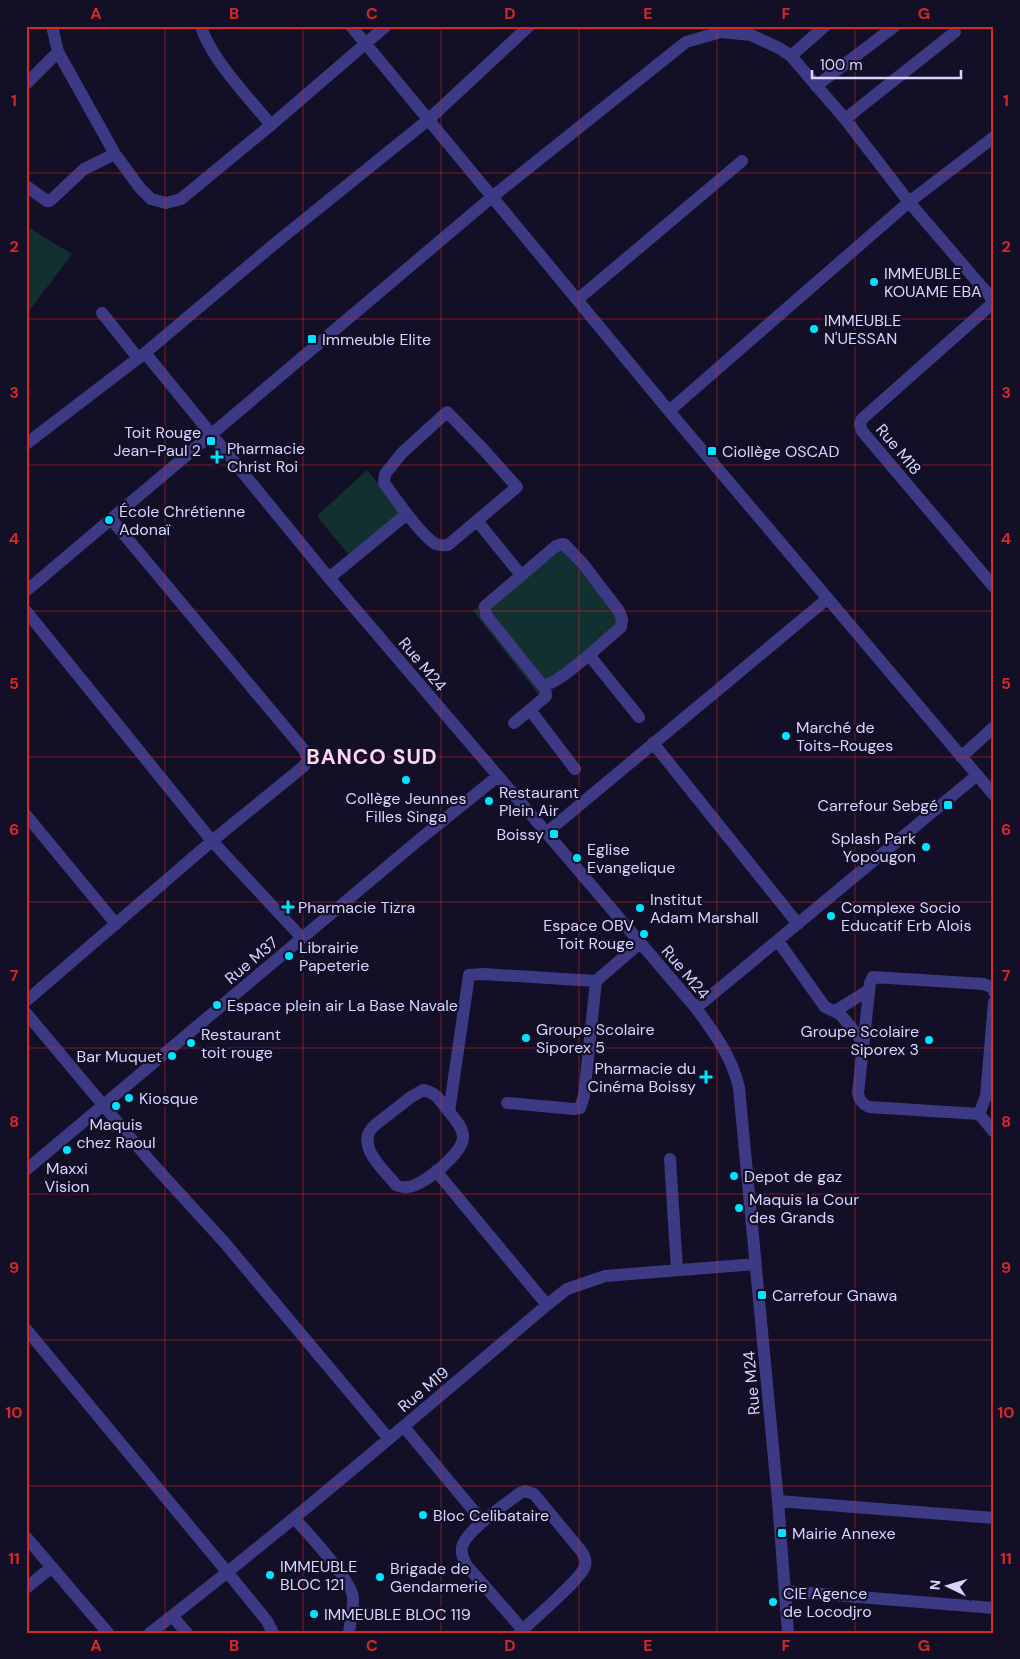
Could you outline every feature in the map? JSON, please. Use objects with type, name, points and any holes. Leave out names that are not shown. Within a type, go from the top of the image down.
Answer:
[{"type":"street","points":[[52,26],[58,52],[115,154],[140,188],[151,199],[166,203],[181,199],[386,26]]},
{"type":"street","points":[[201,26],[209,46],[220,62],[271,125]]},
{"type":"street","points":[[351,26],[669,411],[994,795]]},
{"type":"street","points":[[26,444],[142,356],[278,241],[428,120],[528,26]]},
{"type":"street","points":[[790,56],[825,26]]},
{"type":"street","points":[[816,86],[895,26]]},
{"type":"street","points":[[26,591],[492,197],[686,42],[721,32],[751,35],[779,48],[790,56],[845,118],[910,202],[994,301]]},
{"type":"street","points":[[845,118],[955,32]]},
{"type":"street","points":[[27,80],[58,52]]},
{"type":"street","points":[[669,411],[910,202],[994,137]]},
{"type":"street","points":[[26,186],[47,201],[50,201],[84,169],[115,154]]},
{"type":"street","points":[[577,300],[742,160]]},
{"type":"street","name":"Rue M18","points":[[994,301],[862,419],[860,424],[862,431],[994,587]]},
{"type":"street","name":"Rue M24","points":[[102,314],[142,356],[211,435],[329,578],[696,1008],[721,1044],[735,1071],[739,1088],[778,1501],[788,1633]]},
{"type":"street","points":[[447,412],[517,486],[517,489],[478,522],[448,545],[439,546],[407,514],[384,483],[385,474],[402,453],[447,412]]},
{"type":"street","points":[[329,578],[407,514]]},
{"type":"street","points":[[26,1001],[212,840],[304,766],[308,759],[304,750],[111,519]]},
{"type":"street","points":[[478,522],[522,575]]},
{"type":"street","points":[[562,544],[583,564],[619,610],[622,619],[621,627],[589,655],[555,681],[545,686],[542,685],[486,615],[484,609],[485,606],[556,546],[562,544]]},
{"type":"street","points":[[546,833],[827,599]]},
{"type":"street","points":[[26,611],[212,840],[302,938]]},
{"type":"street","points":[[589,655],[639,717]]},
{"type":"street","points":[[514,723],[546,696],[545,686]]},
{"type":"street","points":[[530,710],[576,769]]},
{"type":"street","points":[[961,758],[994,727]]},
{"type":"street","points":[[653,744],[798,924]]},
{"type":"street","points":[[696,1008],[976,776]]},
{"type":"street","name":"Rue M37","points":[[26,1170],[302,938],[498,777]]},
{"type":"street","points":[[26,816],[116,924]]},
{"type":"street","points":[[778,940],[825,1007],[840,1014],[863,1042]]},
{"type":"street","points":[[507,1103],[580,1108],[584,1096],[596,981],[640,943]]},
{"type":"street","points":[[449,1112],[469,975],[483,974],[596,981]]},
{"type":"street","points":[[994,992],[992,988],[984,984],[877,976],[870,979],[858,1093],[859,1099],[869,1107],[978,1114],[994,1132]]},
{"type":"street","points":[[834,1011],[869,990]]},
{"type":"street","points":[[978,1114],[986,1096],[994,1002]]},
{"type":"street","points":[[26,1013],[150,1161],[224,1242],[388,1439]]},
{"type":"street","points":[[423,1090],[437,1096],[449,1112],[461,1129],[463,1137],[456,1152],[436,1171],[409,1188],[402,1188],[396,1185],[371,1154],[367,1140],[370,1129],[423,1090]]},
{"type":"street","points":[[670,1159],[677,1270]]},
{"type":"street","points":[[436,1171],[547,1305]]},
{"type":"street","name":"Rue M19","points":[[150,1633],[228,1573],[568,1289],[605,1276],[756,1264]]},
{"type":"street","points":[[26,1329],[228,1573],[267,1621],[273,1633]]},
{"type":"street","points":[[404,1426],[483,1522]]},
{"type":"street","points":[[530,1491],[585,1558],[585,1566],[582,1573],[521,1631],[464,1562],[462,1547],[464,1542],[483,1522],[520,1492],[530,1491]]},
{"type":"street","points":[[778,1501],[994,1518]]},
{"type":"street","points":[[294,1518],[352,1591],[353,1598],[348,1633]]},
{"type":"street","points":[[26,1537],[108,1633]]},
{"type":"street","points":[[26,1588],[52,1567]]},
{"type":"street","points":[[785,1590],[994,1608]]},
{"type":"street","points":[[172,1616],[187,1633]]},
{"type":"green space","points":[[26,226],[72,254],[26,315]]},
{"type":"green space","points":[[367,470],[402,514],[352,559],[317,516]]},
{"type":"green space","points":[[557,543],[626,627],[540,696],[473,611]]},
{"type":"place","name":"IMMEUBLE KOUAME EBA","points":[[874,282]]},
{"type":"place","name":"IMMEUBLE N'UESSAN","points":[[814,329]]},
{"type":"place","name":"Immeuble Elite","points":[[312,339]]},
{"type":"place","name":"Toit Rouge Jean-Paul 2","points":[[211,441]]},
{"type":"place","name":"Ciollège OSCAD","points":[[712,451]]},
{"type":"place","name":"Pharmacie Christ Roi","points":[[217,457]]},
{"type":"place","name":"École Chrétienne Adonaï","points":[[109,520]]},
{"type":"place","name":"Marché de Toits-Rouges","points":[[786,736]]},
{"type":"place","name":"Collège Jeunnes Filles Singa","points":[[406,780]]},
{"type":"place","name":"Restaurant Plein Air","points":[[489,801]]},
{"type":"place","name":"Carrefour Sebgé","points":[[948,805]]},
{"type":"place","name":"Boissy","points":[[554,834]]},
{"type":"place","name":"Splash Park Yopougon","points":[[926,847]]},
{"type":"place","name":"Eglise Evangelique","points":[[577,858]]},
{"type":"place","name":"Pharmacie Tizra","points":[[288,907]]},
{"type":"place","name":"Institut Adam Marshall","points":[[640,908]]},
{"type":"place","name":"Complexe Socio Educatif Erb Alois","points":[[831,916]]},
{"type":"place","name":"Espace OBV Toit Rouge","points":[[644,934]]},
{"type":"place","name":"Librairie Papeterie","points":[[289,956]]},
{"type":"place","name":"Espace plein air La Base Navale","points":[[217,1005]]},
{"type":"place","name":"Groupe Scolaire Siporex 5","points":[[526,1038]]},
{"type":"place","name":"Groupe Scolaire Siporex 3","points":[[929,1040]]},
{"type":"place","name":"Restaurant toit rouge","points":[[191,1043]]},
{"type":"place","name":"Bar Muquet","points":[[172,1056]]},
{"type":"place","name":"Pharmacie du Cinéma Boissy","points":[[706,1077]]},
{"type":"place","name":"Kiosque","points":[[129,1098]]},
{"type":"place","name":"Maquis chez Raoul","points":[[116,1106]]},
{"type":"place","name":"Maxxi Vision","points":[[67,1150]]},
{"type":"place","name":"Depot de gaz","points":[[734,1176]]},
{"type":"place","name":"Maquis la Cour des Grands","points":[[739,1208]]},
{"type":"place","name":"Carrefour Gnawa","points":[[762,1295]]},
{"type":"place","name":"Bloc Celibataire","points":[[423,1515]]},
{"type":"place","name":"Mairie Annexe","points":[[782,1533]]},
{"type":"place","name":"IMMEUBLE BLOC 121","points":[[270,1575]]},
{"type":"place","name":"Brigade de Gendarmerie","points":[[380,1577]]},
{"type":"place","name":"CIE Agence de Locodjro","points":[[773,1602]]},
{"type":"place","name":"IMMEUBLE BLOC 119","points":[[314,1614]]},
{"type":"district","name":"BANCO SUD","points":[[372,757]]}]
